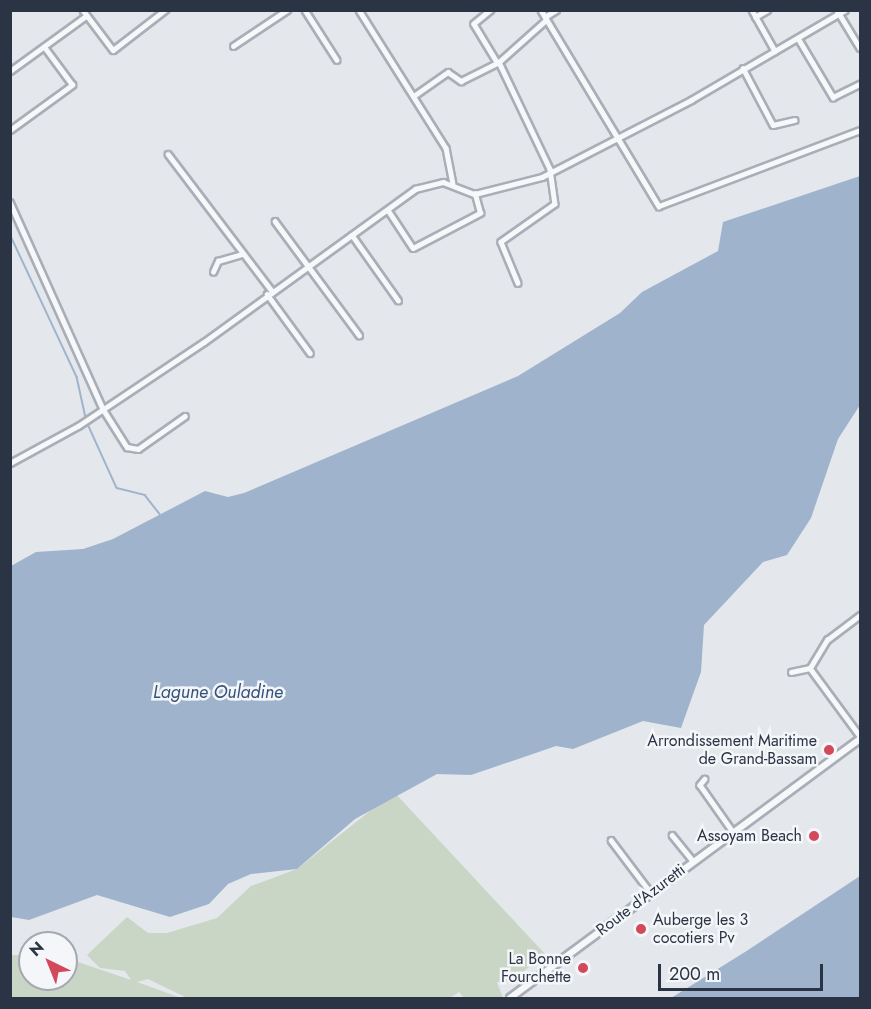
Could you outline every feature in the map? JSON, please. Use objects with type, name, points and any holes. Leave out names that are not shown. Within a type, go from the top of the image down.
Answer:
[{"type":"street","points":[[83,10],[113,50],[165,10]]},
{"type":"street","points":[[232,46],[287,10]]},
{"type":"street","points":[[305,10],[337,60]]},
{"type":"street","points":[[359,10],[376,44],[415,95],[446,148],[453,183]]},
{"type":"street","points":[[491,10],[474,24],[498,62],[550,168],[553,209],[501,242],[518,283]]},
{"type":"street","points":[[541,10],[659,206],[861,129]]},
{"type":"street","points":[[415,95],[448,72],[461,81],[498,62],[556,10]]},
{"type":"street","points":[[752,10],[775,51]]},
{"type":"street","points":[[755,16],[767,10]]},
{"type":"street","points":[[10,463],[103,409],[419,188],[453,183],[475,194],[533,181],[550,168],[619,137],[845,10]]},
{"type":"street","points":[[838,12],[861,48]]},
{"type":"street","points":[[10,71],[86,16]]},
{"type":"street","points":[[798,38],[833,97],[861,84]]},
{"type":"street","points":[[10,130],[72,85],[44,46]]},
{"type":"street","points":[[743,68],[776,127],[794,120]]},
{"type":"street","points":[[168,154],[243,254],[310,353]]},
{"type":"street","points":[[388,210],[413,248],[480,213],[475,194]]},
{"type":"street","points":[[10,202],[103,409],[130,450],[185,416]]},
{"type":"street","points":[[275,221],[359,335]]},
{"type":"street","points":[[352,235],[398,300]]},
{"type":"street","points":[[213,272],[218,261],[243,254]]},
{"type":"street","points":[[791,672],[810,668],[827,640],[861,615]]},
{"type":"street","points":[[810,668],[861,737]]},
{"type":"street","name":"Route d'Azuretti","points":[[510,999],[861,737]]},
{"type":"street","points":[[705,779],[700,784],[733,832]]},
{"type":"street","points":[[672,835],[693,861]]},
{"type":"street","points":[[611,840],[651,893]]},
{"type":"green space","points":[[394,792],[545,954],[512,981],[497,982],[503,998],[464,998],[459,992],[450,998],[187,998],[148,979],[137,982],[181,998],[11,998],[10,955],[18,955],[18,991],[78,991],[78,962],[131,980],[125,971],[100,968],[87,955],[127,917],[148,933],[167,933],[217,918],[251,886],[297,869]]},
{"type":"water","name":"Lagune Ouladine","points":[[860,176],[860,405],[838,439],[811,518],[787,555],[763,562],[704,625],[701,672],[681,728],[643,721],[573,749],[556,746],[471,775],[437,774],[355,819],[297,869],[251,874],[228,884],[209,904],[170,917],[97,895],[29,920],[11,917],[11,566],[36,552],[83,549],[113,539],[205,491],[228,497],[244,493],[518,376],[620,313],[642,292],[718,251],[723,222]]},
{"type":"water","points":[[860,876],[860,998],[671,998],[745,952]]},
{"type":"waterway","points":[[10,234],[77,377],[86,418]]},
{"type":"waterway","points":[[87,422],[117,488],[145,495],[160,514]]},
{"type":"place","name":"Arrondissement Maritime de Grand-Bassam","points":[[829,750]]},
{"type":"place","name":"Assoyam Beach","points":[[814,836]]},
{"type":"place","name":"Auberge les 3 cocotiers Pv","points":[[641,929]]},
{"type":"place","name":"La Bonne Fourchette","points":[[583,968]]}]
